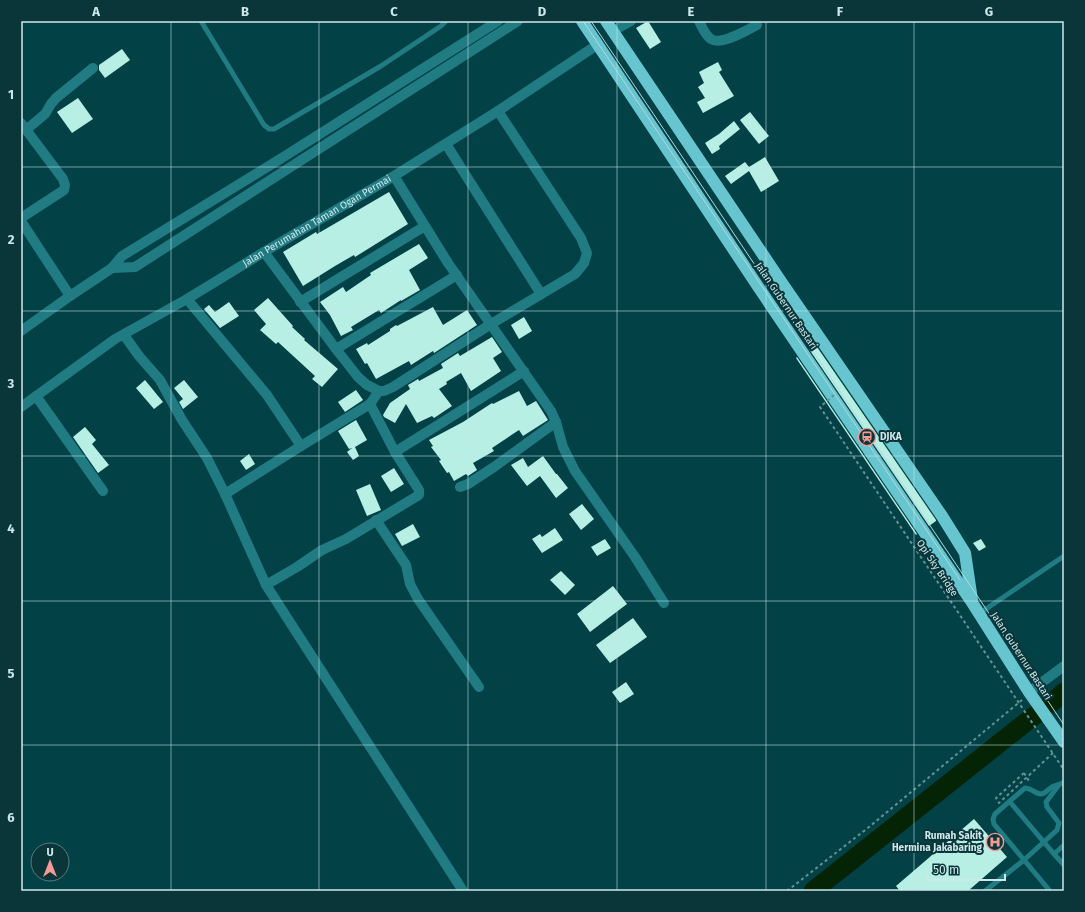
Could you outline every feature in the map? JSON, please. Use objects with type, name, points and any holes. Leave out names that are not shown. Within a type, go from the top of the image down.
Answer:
[{"type":"highway","name":"Jalan Gubernur Bastari","points":[[582,21],[1030,692],[1062,734]]},
{"type":"highway","name":"Jalan Gubernur Bastari","points":[[610,26],[780,280],[942,516],[965,553],[976,609]]},
{"type":"highway","points":[[759,288],[780,280]]},
{"type":"street","points":[[21,331],[112,268],[122,256],[285,156],[498,21]]},
{"type":"street","points":[[112,268],[135,267],[518,21]]},
{"type":"street","points":[[610,26],[631,21]]},
{"type":"street","points":[[699,21],[704,32],[709,38],[717,41],[723,41],[757,25]]},
{"type":"street","name":"Jalan Perumahan Taman Ogan Permai","points":[[21,407],[115,339],[187,299],[394,176],[498,111],[597,45]]},
{"type":"street","points":[[70,296],[21,219],[64,190],[65,185],[63,179],[24,127],[45,114],[56,98],[93,68]]},
{"type":"street","points":[[264,252],[300,302],[358,377],[367,386],[378,391],[384,391],[393,387],[492,324],[575,274],[584,263],[587,253],[581,238],[498,111]]},
{"type":"street","points":[[446,144],[541,294]]},
{"type":"street","points":[[394,176],[457,275],[551,411],[564,447],[575,471],[631,551],[664,603]]},
{"type":"street","points":[[300,302],[425,226]]},
{"type":"street","points":[[336,349],[457,275]]},
{"type":"street","points":[[187,299],[267,395],[301,446]]},
{"type":"street","points":[[124,335],[139,356],[160,380],[182,420],[207,458],[226,494],[266,585],[463,891]]},
{"type":"street","points":[[395,452],[524,371]]},
{"type":"street","points":[[226,494],[370,404],[378,391]]},
{"type":"street","points":[[36,396],[103,491]]},
{"type":"street","points":[[266,585],[322,550],[346,539],[420,495],[420,490],[395,452],[370,404]]},
{"type":"street","points":[[460,487],[468,484],[494,467],[556,422]]},
{"type":"street","points":[[376,520],[406,565],[410,584],[418,599],[480,687]]},
{"type":"street","points":[[1030,692],[1064,666]]},
{"type":"lane","points":[[201,21],[264,125],[269,129],[274,129],[382,66],[441,26],[446,21]]},
{"type":"lane","points":[[976,609],[1064,556]]},
{"type":"lane","points":[[1050,891],[994,824],[992,819],[995,814],[1025,788],[1042,794],[1064,782]]},
{"type":"lane","points":[[1046,804],[1048,798],[1058,786]]},
{"type":"lane","points":[[985,891],[1024,860],[1057,830],[1059,826],[1058,821],[1036,792]]},
{"type":"lane","points":[[1010,802],[1064,865]]},
{"type":"lane","points":[[1054,854],[1064,845]]},
{"type":"path","name":"Opi Sky Bridge","points":[[834,395],[820,406],[1064,770]]},
{"type":"path","points":[[787,891],[869,828],[1030,692]]},
{"type":"path","points":[[1024,773],[996,798],[999,803],[1052,753]]},
{"type":"building","points":[[648,21],[661,42],[650,49],[636,28]]},
{"type":"building","points":[[122,49],[130,60],[105,78],[99,70],[99,65]]},
{"type":"building","points":[[718,62],[722,70],[719,72],[734,96],[703,113],[697,102],[705,98],[698,87],[704,83],[699,72]]},
{"type":"building","points":[[78,98],[93,119],[72,133],[57,112]]},
{"type":"building","points":[[750,112],[769,136],[759,144],[740,120]]},
{"type":"building","points":[[734,121],[740,129],[719,146],[720,149],[712,154],[705,143],[719,134]]},
{"type":"building","points":[[765,157],[779,181],[761,192],[749,171],[731,184],[725,176],[745,162],[749,167]]},
{"type":"building","points":[[389,192],[408,224],[355,257],[354,255],[303,286],[283,252]]},
{"type":"building","points":[[419,244],[428,258],[409,270],[420,290],[381,313],[379,310],[351,327],[353,330],[341,336],[330,315],[320,302],[343,287],[346,292],[371,275],[370,273]]},
{"type":"building","points":[[268,298],[293,326],[292,327],[305,339],[304,340],[338,369],[322,387],[312,379],[315,376],[278,342],[276,344],[260,330],[266,324],[254,310]]},
{"type":"building","points":[[229,302],[239,316],[220,328],[204,309],[209,305],[215,312]]},
{"type":"building","points":[[433,307],[443,325],[467,310],[477,325],[434,353],[433,351],[411,365],[409,361],[376,379],[367,363],[365,364],[356,349],[367,343],[368,345],[390,331],[390,329],[396,325],[397,326]]},
{"type":"building","points":[[524,317],[532,331],[519,339],[511,325]]},
{"type":"building","points":[[492,337],[502,352],[493,358],[501,371],[471,391],[461,373],[446,382],[447,384],[439,389],[452,406],[434,418],[432,416],[417,423],[406,404],[395,423],[384,417],[383,415],[390,403],[410,389],[408,385],[418,379],[419,381],[443,368],[441,364],[458,353],[460,356]]},
{"type":"building","points":[[815,344],[936,520],[929,526],[809,349]]},
{"type":"building","points":[[797,357],[917,534],[916,535],[796,358]]},
{"type":"building","points":[[145,380],[163,402],[154,409],[136,388]]},
{"type":"building","points":[[184,380],[198,397],[183,409],[179,402],[183,399],[174,388]]},
{"type":"building","points":[[356,390],[363,400],[345,412],[338,402]]},
{"type":"building","points":[[519,391],[527,406],[536,401],[548,420],[523,436],[519,430],[492,448],[494,451],[473,463],[477,470],[468,476],[466,474],[454,481],[449,472],[447,473],[439,461],[441,460],[431,447],[433,446],[429,440],[463,422],[492,403],[493,404]]},
{"type":"building","points":[[356,420],[367,440],[355,447],[359,456],[353,460],[347,452],[352,448],[349,449],[338,431]]},
{"type":"building","points":[[85,427],[96,440],[92,444],[109,465],[98,473],[73,437]]},
{"type":"building","points":[[249,454],[255,464],[246,470],[240,461]]},
{"type":"building","points":[[543,456],[568,488],[556,498],[540,476],[527,486],[511,465],[523,458],[528,467]]},
{"type":"building","points":[[394,468],[404,484],[391,492],[381,476]]},
{"type":"building","points":[[370,484],[381,510],[367,516],[356,490]]},
{"type":"building","points":[[582,504],[594,519],[581,530],[569,514]]},
{"type":"building","points":[[413,524],[420,537],[402,546],[395,534]]},
{"type":"building","points":[[555,528],[563,540],[542,553],[532,539],[540,534],[542,537]]},
{"type":"building","points":[[605,539],[611,548],[597,556],[591,547]]},
{"type":"building","points":[[981,539],[986,547],[979,551],[973,543]]},
{"type":"building","points":[[561,571],[575,585],[565,595],[550,580]]},
{"type":"building","points":[[613,586],[627,604],[590,632],[577,614]]},
{"type":"building","points":[[633,618],[647,637],[610,663],[596,645]]},
{"type":"building","points":[[626,682],[634,694],[620,703],[612,692]]},
{"type":"building","points":[[974,819],[1007,857],[968,891],[900,891],[896,886]]},
{"type":"waterway","points":[[1050,704],[1064,692]]},
{"type":"waterway","points":[[813,891],[1035,715]]},
{"type":"tram line","points":[[583,21],[960,580]]},
{"type":"tram line","points":[[591,21],[1064,725]]},
{"type":"place","name":"DJKA","points":[[867,437]]},
{"type":"place","name":"Rumah Sakit Hermina Jakabaring","points":[[995,842]]}]
